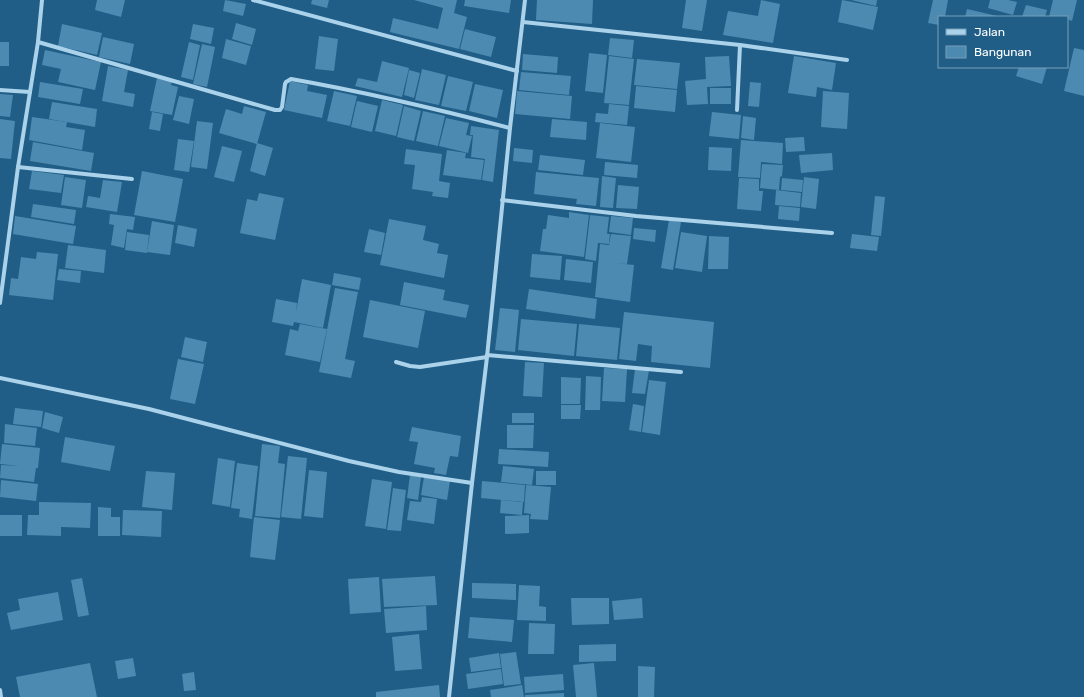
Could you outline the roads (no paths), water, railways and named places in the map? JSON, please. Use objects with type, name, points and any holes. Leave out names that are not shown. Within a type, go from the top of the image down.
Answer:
[{"type":"street","points":[[0,302],[18,167],[38,42],[42,0]]},
{"type":"street","points":[[253,0],[517,71]]},
{"type":"street","points":[[449,697],[525,0]]},
{"type":"street","points":[[523,22],[740,45],[847,60]]},
{"type":"street","points":[[38,42],[275,110],[280,110],[282,107],[285,84],[290,79],[432,108],[510,128]]},
{"type":"street","points":[[737,110],[740,45]]},
{"type":"street","points":[[0,90],[30,92]]},
{"type":"street","points":[[18,167],[132,179]]},
{"type":"street","points":[[502,200],[636,216],[832,233]]},
{"type":"street","points":[[396,362],[420,367],[487,356],[681,372]]},
{"type":"street","points":[[0,378],[149,409],[348,461],[399,472],[472,484]]},
{"type":"street","points":[[0,690],[1,697]]}]
